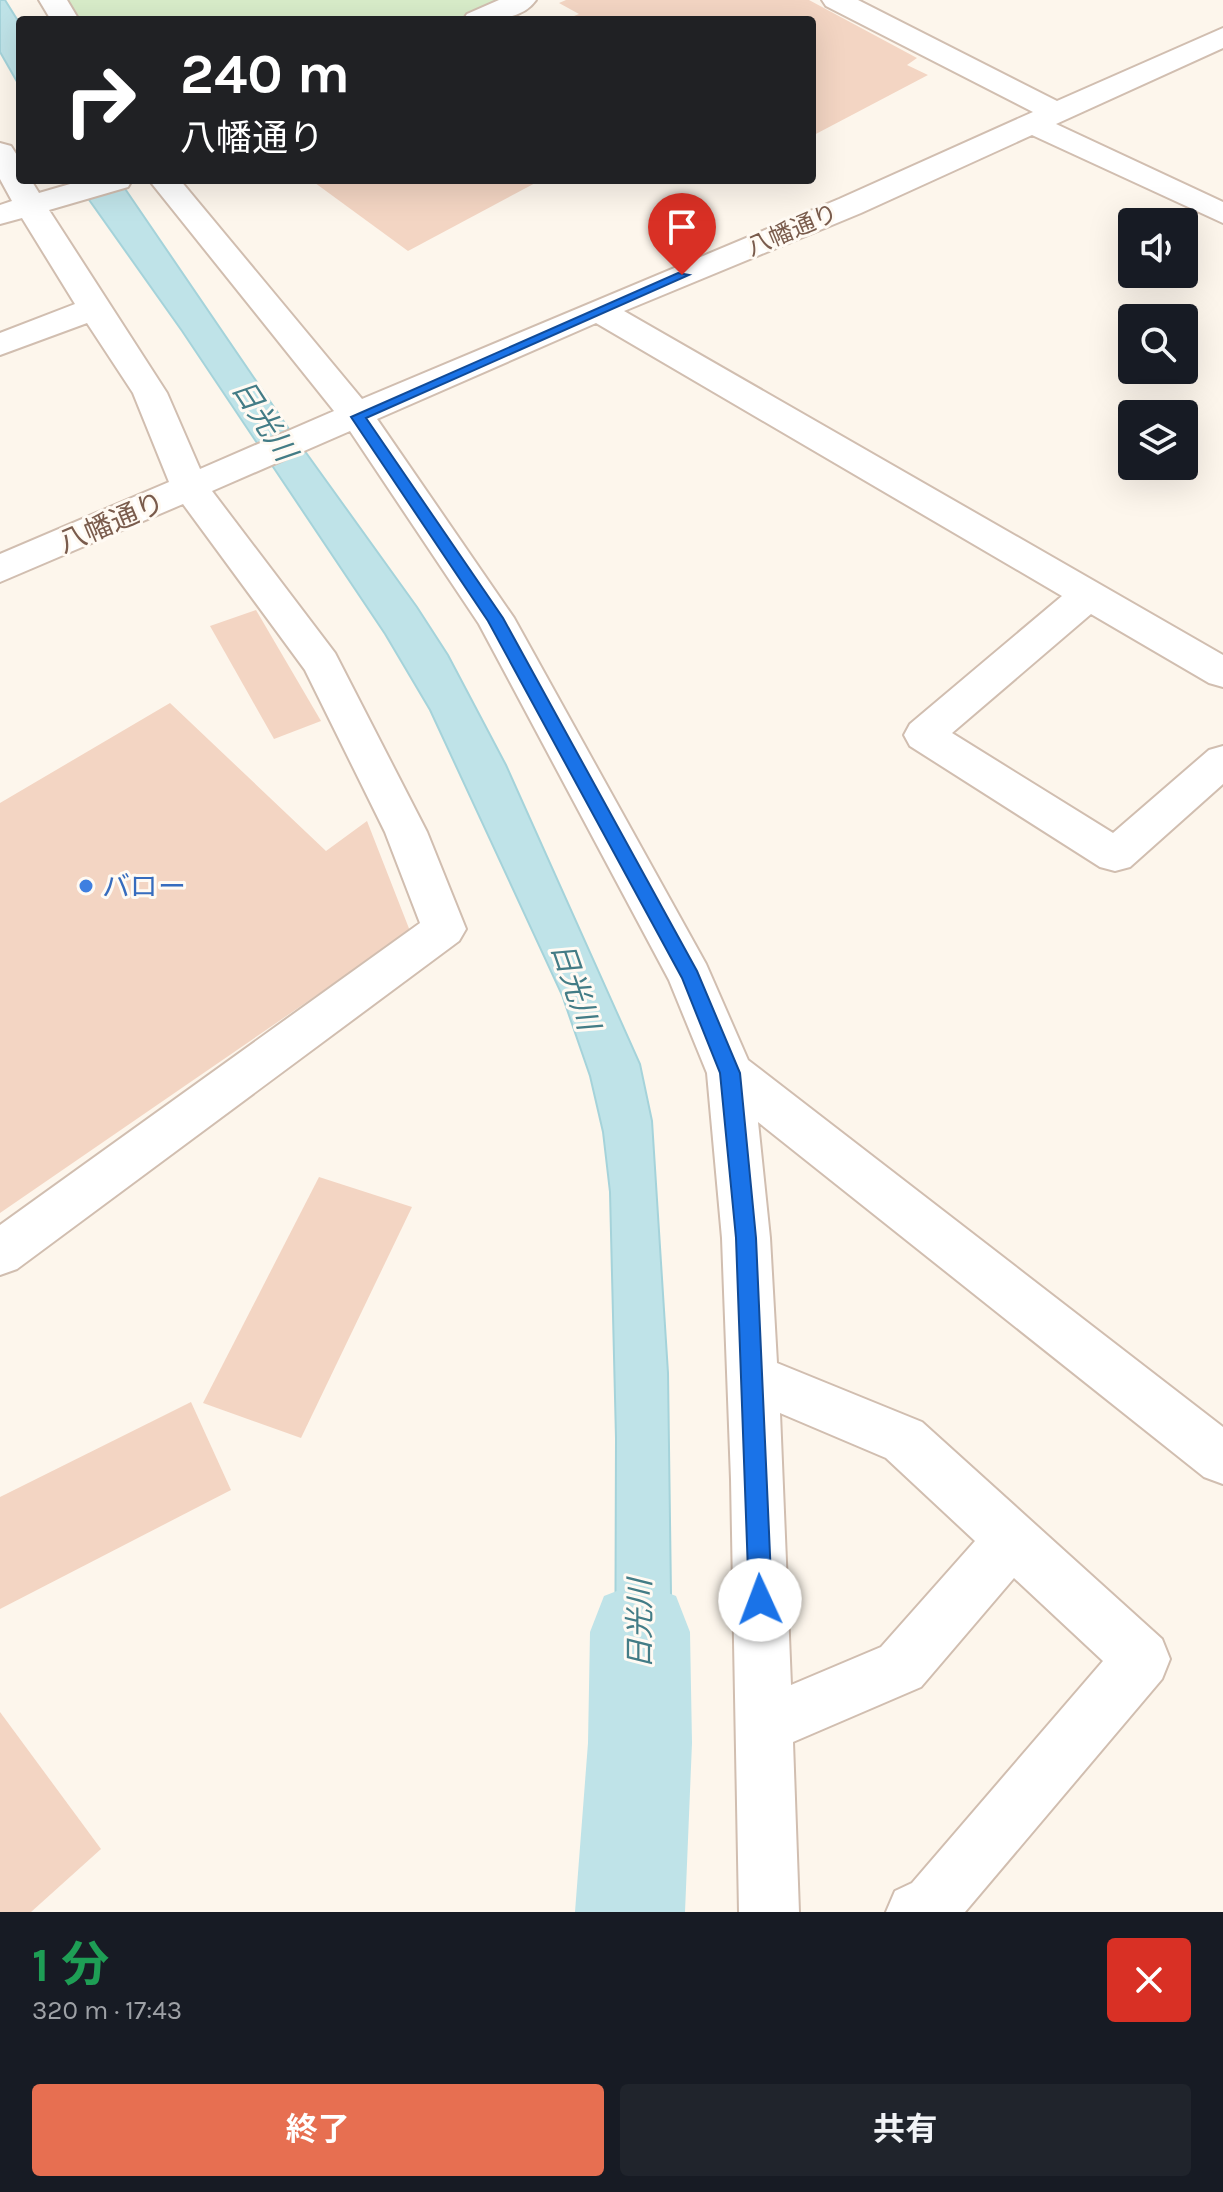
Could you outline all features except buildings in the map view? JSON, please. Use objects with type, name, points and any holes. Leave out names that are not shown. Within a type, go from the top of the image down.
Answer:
[{"type":"street","points":[[486,16],[522,0]]},
{"type":"street","points":[[836,0],[1045,119],[1223,214]]},
{"type":"street","name":"八幡通り","points":[[0,569],[358,417],[598,310],[850,206],[1223,37]]},
{"type":"street","points":[[0,152],[27,206],[321,663],[406,832],[444,929],[0,1253]]},
{"type":"street","points":[[27,206],[103,184]]},
{"type":"street","points":[[167,184],[358,417],[495,618],[690,977],[730,1073],[746,1238],[769,1912]]},
{"type":"street","points":[[0,345],[93,309]]},
{"type":"street","points":[[598,310],[1223,673]]},
{"type":"street","points":[[1088,595],[924,735],[1115,855],[1223,761]]},
{"type":"street","points":[[730,1073],[1223,1459]]},
{"type":"street","points":[[752,1377],[904,1440],[1142,1659],[933,1904],[916,1912]]},
{"type":"street","points":[[764,1721],[805,1710],[901,1667],[1012,1540]]},
{"type":"green space","points":[[66,0],[505,0],[471,16],[76,16]]},
{"type":"water","points":[[0,0],[5,0],[16,18],[16,80],[0,52]]},
{"type":"water","points":[[78,184],[122,184],[448,655],[506,765],[640,1064],[652,1121],[668,1373],[673,1743],[615,1744],[616,1438],[610,1192],[603,1132],[590,1076],[562,995],[430,710],[385,634],[182,331]]},
{"type":"waterway","name":"日光川","points":[[630,1912],[640,1743],[640,1632]]},
{"type":"place","name":"バロー","points":[[86,886]]},
{"type":"route","points":[[682,275],[358,417],[495,618],[690,977],[730,1073],[737,1117],[746,1238],[760,1600]]}]
